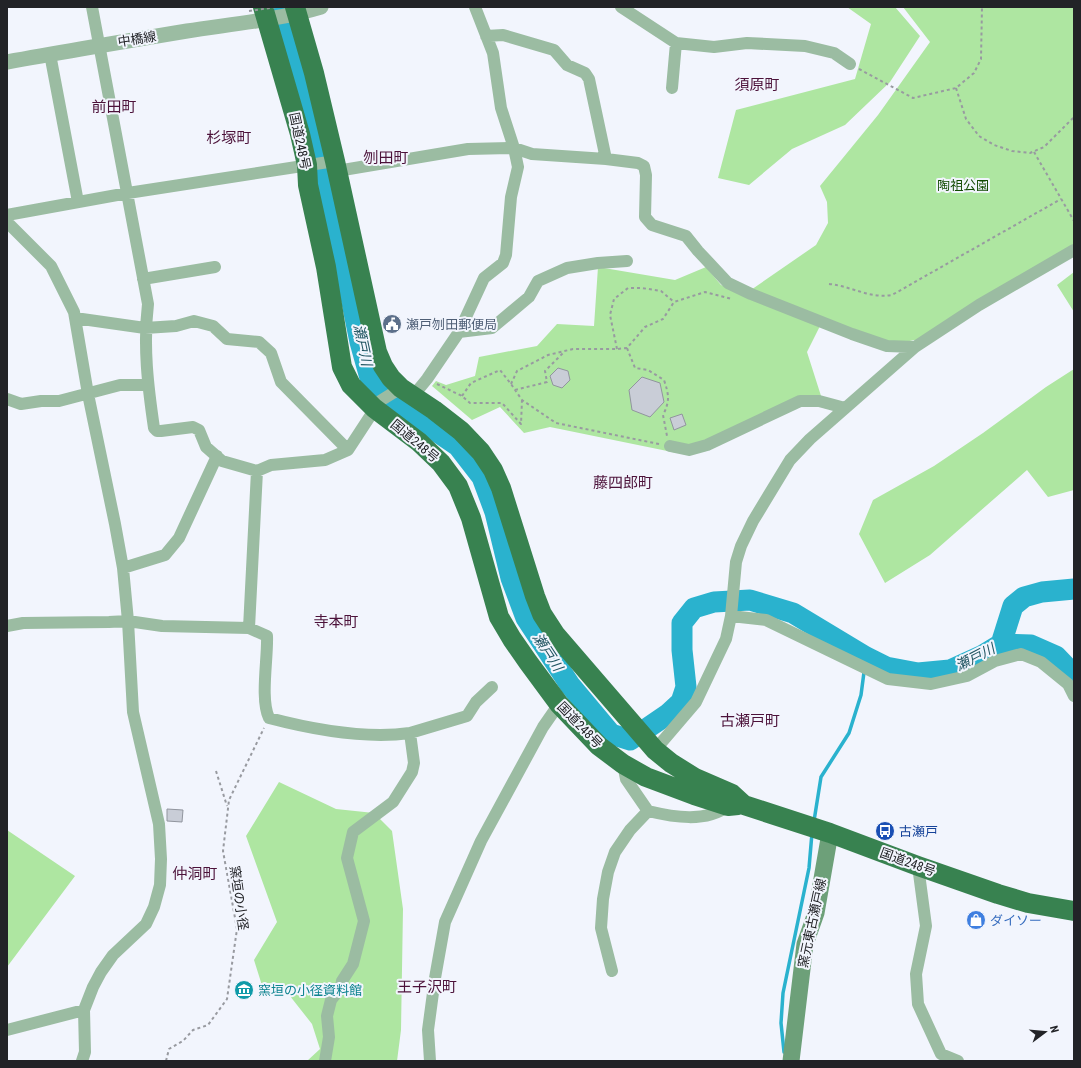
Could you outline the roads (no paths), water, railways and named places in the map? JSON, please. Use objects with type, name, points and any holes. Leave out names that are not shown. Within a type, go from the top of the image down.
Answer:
[{"type":"highway","name":"国道248号","points":[[266,12],[300,134],[311,165],[308,185],[326,267],[342,367],[351,385],[377,405],[419,442],[441,463],[458,486],[471,518],[499,617],[516,645],[559,704],[599,746],[623,764],[646,777],[694,795],[736,805],[819,830],[1028,904],[1074,911]]},
{"type":"highway","name":"国道248号","points":[[295,12],[314,73],[377,352],[383,366],[391,378],[404,391],[434,410],[461,432],[481,452],[493,470],[501,488],[535,596],[542,614],[555,634],[652,746],[671,763],[695,778],[732,794],[736,805]]},
{"type":"main road","name":"窯元東古瀬戸線","points":[[792,1061],[805,944],[816,913],[819,830]]},
{"type":"street","points":[[92,7],[148,304],[145,328],[148,385],[154,428],[157,431],[161,431],[193,427],[198,430],[206,447],[222,461],[257,472],[271,465],[325,460],[348,450],[377,405],[427,379],[459,332],[484,278],[503,263],[506,255],[511,197],[518,167],[514,148],[501,108],[493,53],[475,7]]},
{"type":"street","name":"中橋線","points":[[7,62],[266,12],[295,12],[321,7]]},
{"type":"street","points":[[621,7],[676,43],[714,47],[747,43],[805,46],[834,53],[850,64]]},
{"type":"street","points":[[486,36],[503,35],[554,50],[567,65],[585,73],[589,79],[606,159]]},
{"type":"street","points":[[672,88],[676,43]]},
{"type":"street","points":[[50,54],[78,202]]},
{"type":"street","points":[[7,215],[128,193],[311,165],[334,165],[468,149],[514,148],[532,154],[606,159],[638,163],[644,166],[646,175],[645,217],[652,225],[686,236],[728,283],[751,294],[852,334],[887,346],[915,347]]},
{"type":"street","points":[[7,222],[51,266],[74,312],[88,394],[123,568],[134,712],[159,824],[161,859],[160,885],[154,907],[146,924],[113,955],[93,987],[84,1010],[85,1052],[82,1061]]},
{"type":"street","points":[[652,746],[696,702],[726,640],[731,614],[736,562],[740,546],[753,521],[790,460],[810,439],[915,347],[980,305],[1074,250]]},
{"type":"street","points":[[459,332],[492,328],[530,297],[538,281],[567,268],[598,263],[627,261]]},
{"type":"street","points":[[143,279],[215,267]]},
{"type":"street","points":[[75,318],[145,328],[176,326],[194,321],[213,326],[227,339],[259,342],[271,353],[281,382],[348,450]]},
{"type":"street","points":[[7,399],[21,404],[41,401],[59,401],[120,385],[148,385]]},
{"type":"street","points":[[670,446],[689,450],[707,445],[800,401],[819,401],[845,408]]},
{"type":"street","points":[[123,568],[165,555],[179,538],[217,456]]},
{"type":"street","points":[[250,628],[257,472]]},
{"type":"street","points":[[731,614],[766,620],[888,680],[931,684],[967,676],[996,661],[1020,654],[1041,662],[1072,687]]},
{"type":"street","points":[[7,626],[23,623],[109,622],[128,620],[162,626],[250,628],[267,636],[264,696],[266,711],[269,718],[312,728],[374,735],[394,735],[410,732],[467,716],[476,702],[492,687]]},
{"type":"street","points":[[430,1061],[428,1030],[445,922],[481,841],[543,727],[559,704]]},
{"type":"street","points":[[325,1061],[329,1037],[327,1016],[331,1000],[341,988],[342,981],[353,964],[364,921],[347,858],[353,832],[393,802],[412,772],[414,763],[410,732]]},
{"type":"street","points":[[623,764],[626,779],[648,811],[668,816],[686,818],[720,812],[736,805]]},
{"type":"street","points":[[612,971],[601,928],[602,899],[608,872],[615,852],[630,830],[648,811]]},
{"type":"street","points":[[918,866],[926,926],[916,974],[918,1004],[941,1054],[958,1061]]},
{"type":"street","points":[[7,1030],[84,1010]]},
{"type":"waterway","name":"瀬戸川","points":[[277,7],[291,42],[327,180],[360,342],[370,378],[414,416],[458,446],[482,477],[495,512],[511,578],[526,618],[570,685],[611,734],[630,740],[668,714],[681,702],[686,687],[682,650],[682,623],[694,608],[714,602],[750,600],[793,613],[866,657],[886,667],[918,673],[950,670],[983,655],[1001,644],[1013,606],[1024,597],[1042,592],[1074,589]]},
{"type":"waterway","points":[[1001,644],[1031,645],[1056,656],[1074,675]]},
{"type":"waterway","points":[[814,821],[821,777],[849,733],[861,695],[866,657]]},
{"type":"waterway","points":[[784,1052],[781,1023],[783,993],[809,868],[812,833]]},
{"type":"place","name":"瀬戸刎田郵便局","points":[[392,324]]},
{"type":"place","name":"古瀬戸","points":[[885,831]]},
{"type":"place","name":"ダイソー","points":[[976,920]]},
{"type":"place","name":"窯垣の小径資料館","points":[[244,990]]},
{"type":"district","name":"須原町","points":[[757,85]]},
{"type":"district","name":"前田町","points":[[114,107]]},
{"type":"district","name":"杉塚町","points":[[229,138]]},
{"type":"district","name":"刎田町","points":[[386,158]]},
{"type":"district","name":"藤四郎町","points":[[623,483]]},
{"type":"district","name":"寺本町","points":[[336,622]]},
{"type":"district","name":"古瀬戸町","points":[[750,721]]},
{"type":"district","name":"仲洞町","points":[[195,874]]},
{"type":"district","name":"王子沢町","points":[[427,987]]},
{"type":"park label","name":"陶祖公園","points":[[963,185]]}]
